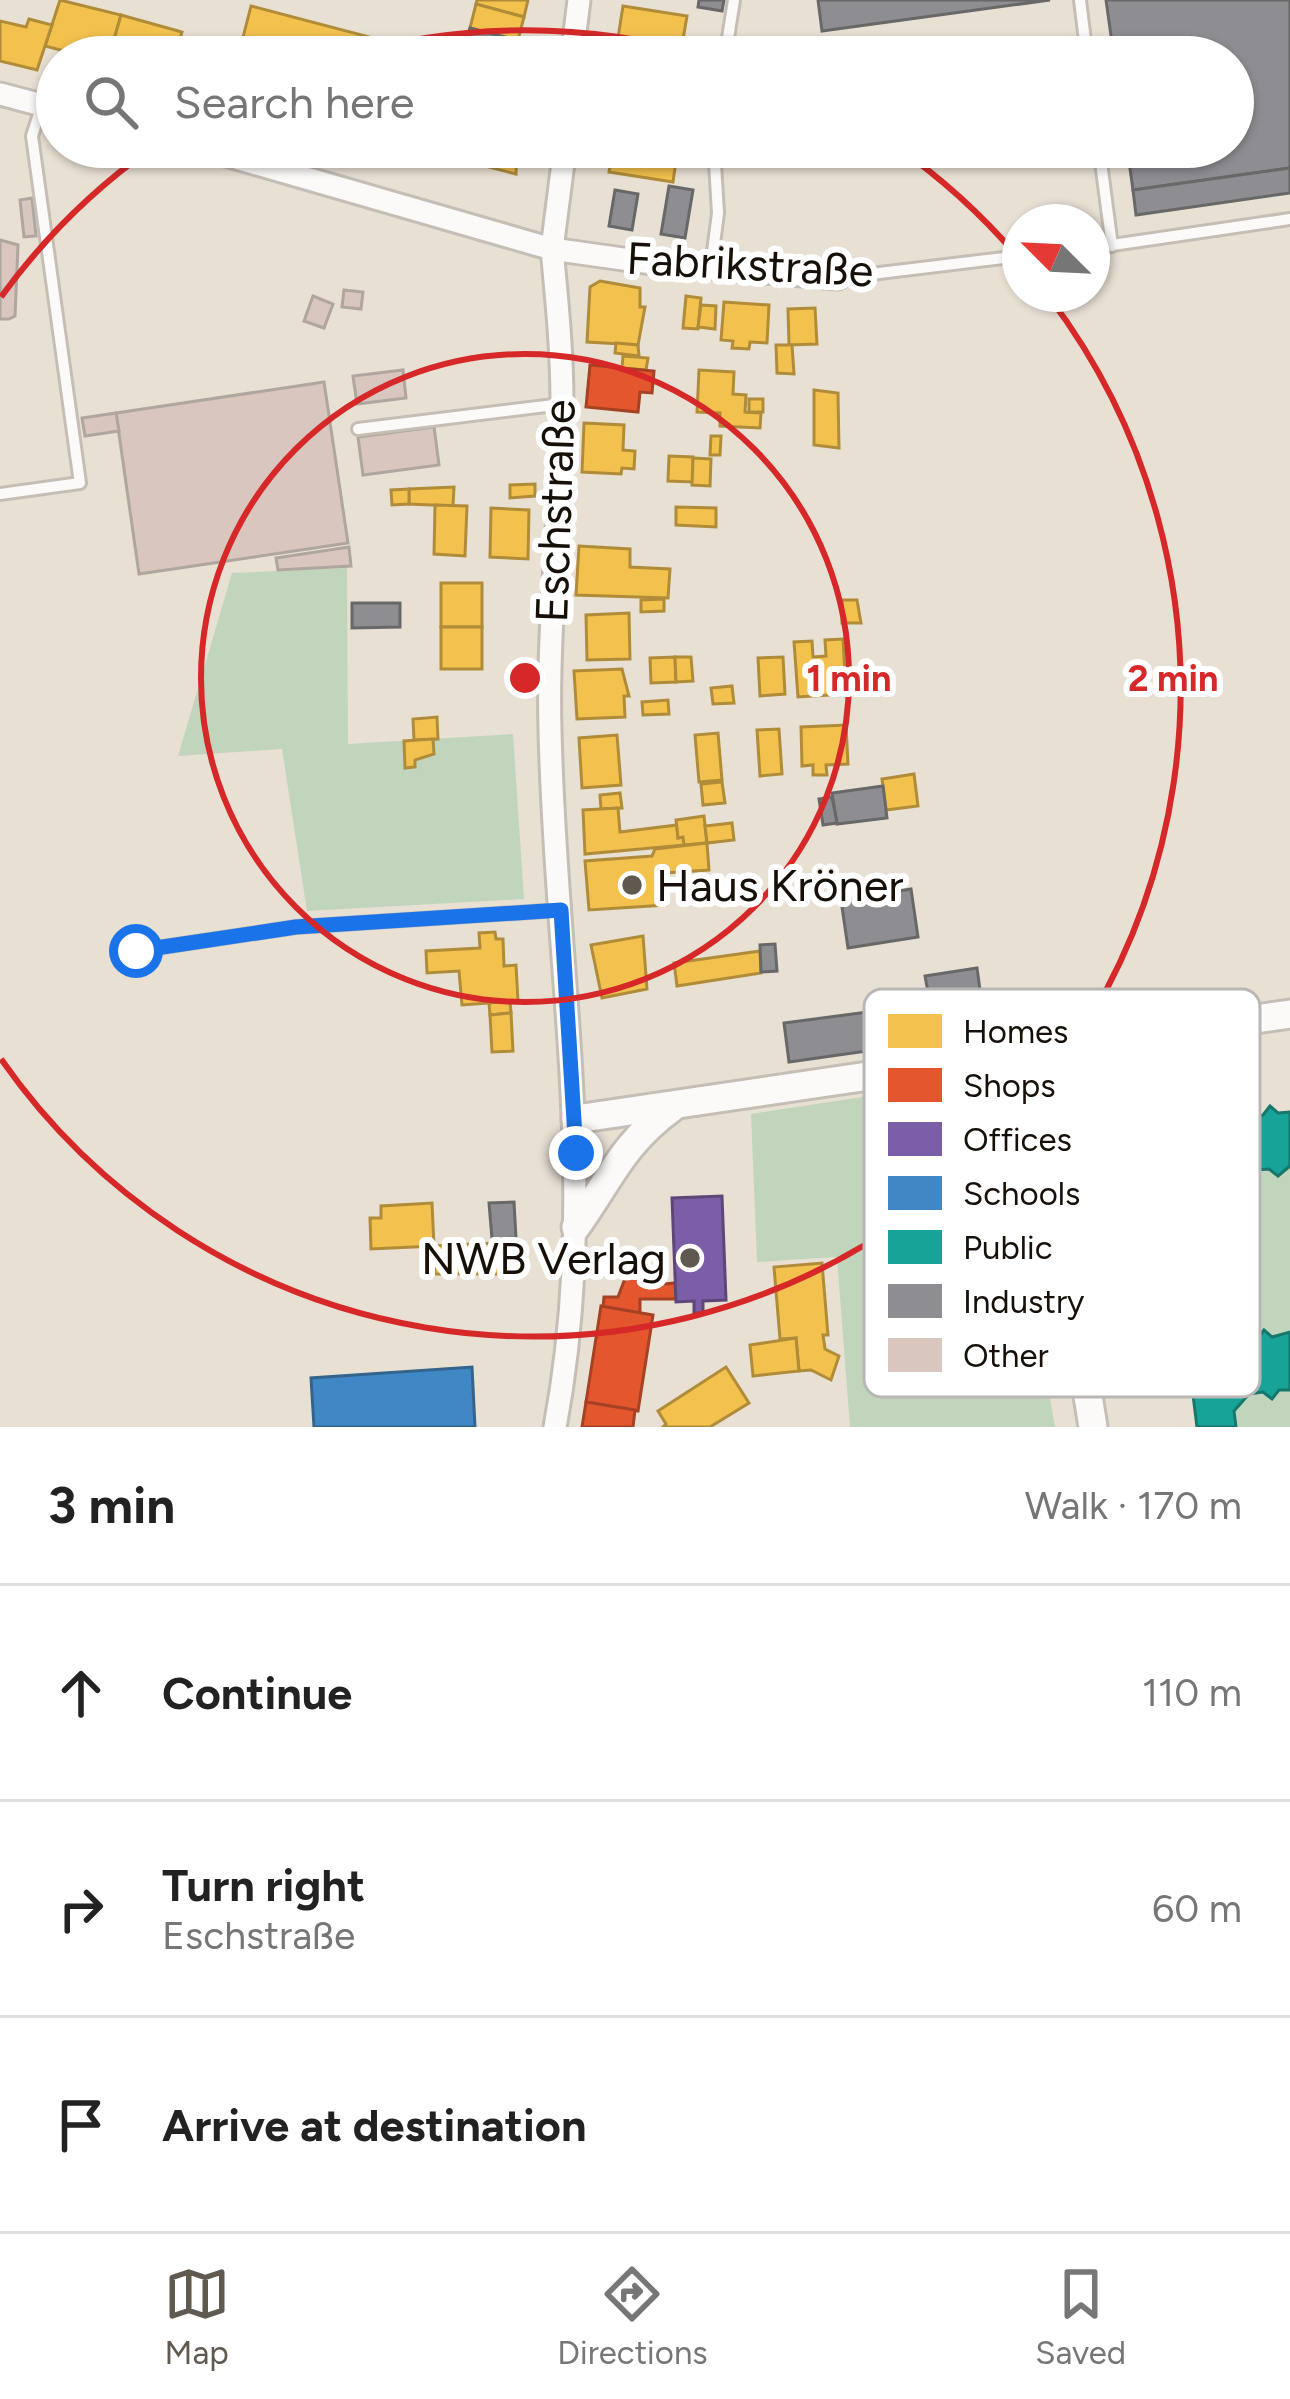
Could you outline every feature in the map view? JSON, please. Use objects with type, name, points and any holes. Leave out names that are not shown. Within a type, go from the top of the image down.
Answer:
[{"type":"street","points":[[575,36],[579,0]]},
{"type":"street","points":[[0,94],[36,104]]},
{"type":"street","points":[[271,168],[552,249]]},
{"type":"street","name":"Eschstraße","points":[[555,1427],[572,1324],[577,1227],[576,1119],[549,659],[562,404],[552,249],[562,168]]},
{"type":"street","name":"Fabrikstraße","points":[[552,249],[838,278]]},
{"type":"street","points":[[1260,1019],[1290,1014]]},
{"type":"street","points":[[576,1119],[864,1076]]},
{"type":"street","points":[[577,1227],[623,1153],[647,1126],[682,1101]]},
{"type":"street","points":[[1088,1397],[1093,1427]]},
{"type":"lane","points":[[728,36],[734,0]]},
{"type":"lane","points":[[1080,0],[1085,36]]},
{"type":"lane","points":[[36,129],[32,136],[36,165]]},
{"type":"lane","points":[[0,494],[80,483],[36,168]]},
{"type":"lane","points":[[711,267],[718,213],[715,168]]},
{"type":"lane","points":[[1102,168],[1112,246],[1290,220]]},
{"type":"lane","name":"Fabrikstraße","points":[[838,278],[1002,258]]},
{"type":"lane","points":[[358,429],[562,404]]},
{"type":"lane","points":[[136,951],[296,927],[561,910]]},
{"type":"green space","points":[[347,568],[348,744],[513,734],[524,899],[307,911],[282,749],[178,756],[232,573]]},
{"type":"green space","points":[[864,1097],[864,1397],[1050,1397],[1055,1427],[850,1427],[837,1257],[757,1262],[751,1114]]},
{"type":"green space","points":[[1290,1166],[1290,1332],[1272,1337],[1264,1330],[1260,1335],[1260,1169]]},
{"type":"green space","points":[[1279,1390],[1290,1390],[1290,1427],[1236,1427],[1234,1411],[1246,1397],[1260,1397],[1263,1392],[1272,1399]]},
{"type":"building: Homes","points":[[60,0],[121,15],[115,36],[48,36]]},
{"type":"building: Homes","points":[[477,0],[528,0],[524,17],[476,4]]},
{"type":"building: Homes","points":[[476,4],[524,17],[519,36],[470,28]]},
{"type":"building: Homes","points":[[251,6],[366,36],[243,36]]},
{"type":"building: Homes","points":[[623,6],[687,16],[684,36],[618,36]]},
{"type":"building: Homes","points":[[121,15],[182,32],[181,36],[115,36]]},
{"type":"building: Homes","points":[[29,19],[52,25],[48,36],[36,36],[36,70],[0,61],[0,21],[26,27]]},
{"type":"building: Homes","points":[[610,168],[675,168],[673,182],[609,172]]},
{"type":"building: Homes","points":[[600,281],[640,288],[640,307],[645,307],[638,345],[587,342],[590,287]]},
{"type":"building: Homes","points":[[686,296],[701,298],[698,329],[683,328]]},
{"type":"building: Homes","points":[[724,302],[769,305],[767,343],[732,348],[733,341],[721,340]]},
{"type":"building: Homes","points":[[701,305],[716,306],[715,329],[698,327]]},
{"type":"building: Homes","points":[[815,308],[817,344],[789,345],[788,309]]},
{"type":"building: Homes","points":[[616,343],[638,345],[639,356],[615,353]]},
{"type":"building: Homes","points":[[776,345],[792,345],[794,374],[777,373]]},
{"type":"building: Homes","points":[[623,356],[648,358],[646,370],[622,368]]},
{"type":"building: Homes","points":[[699,370],[734,372],[733,394],[746,395],[745,412],[761,413],[760,428],[720,426],[720,413],[697,412]]},
{"type":"building: Homes","points":[[814,390],[838,393],[839,448],[814,445]]},
{"type":"building: Homes","points":[[749,399],[763,399],[763,412],[749,412]]},
{"type":"building: Homes","points":[[584,423],[624,425],[623,450],[635,451],[634,469],[622,468],[621,474],[582,472]]},
{"type":"building: Homes","points":[[711,436],[721,436],[720,455],[710,455]]},
{"type":"building: Homes","points":[[669,456],[693,457],[693,482],[668,481]]},
{"type":"building: Homes","points":[[693,458],[711,459],[710,486],[692,485]]},
{"type":"building: Homes","points":[[535,484],[535,496],[510,498],[510,485]]},
{"type":"building: Homes","points":[[454,487],[453,506],[409,504],[409,489]]},
{"type":"building: Homes","points":[[409,489],[409,504],[392,505],[391,490]]},
{"type":"building: Homes","points":[[435,505],[467,506],[465,556],[434,554]]},
{"type":"building: Homes","points":[[676,507],[716,508],[716,527],[676,525]]},
{"type":"building: Homes","points":[[491,508],[529,510],[528,559],[490,557]]},
{"type":"building: Homes","points":[[579,546],[630,549],[630,567],[670,569],[668,598],[576,595]]},
{"type":"building: Homes","points":[[441,583],[482,583],[482,627],[441,627]]},
{"type":"building: Homes","points":[[664,599],[664,611],[641,612],[641,600]]},
{"type":"building: Homes","points":[[842,600],[857,600],[861,623],[842,623]]},
{"type":"building: Homes","points":[[629,613],[630,659],[587,660],[586,615]]},
{"type":"building: Homes","points":[[441,627],[482,627],[482,669],[441,669]]},
{"type":"building: Homes","points":[[843,639],[846,694],[798,697],[794,642],[812,641],[813,657],[826,656],[825,640]]},
{"type":"building: Homes","points":[[675,657],[676,682],[651,683],[650,658]]},
{"type":"building: Homes","points":[[675,657],[691,657],[693,681],[676,682]]},
{"type":"building: Homes","points":[[783,657],[785,694],[760,696],[758,658]]},
{"type":"building: Homes","points":[[622,669],[629,696],[624,696],[625,717],[577,719],[574,671]]},
{"type":"building: Homes","points":[[732,686],[734,703],[713,704],[711,688]]},
{"type":"building: Homes","points":[[668,700],[669,714],[643,715],[642,702]]},
{"type":"building: Homes","points":[[437,717],[438,739],[414,740],[413,719]]},
{"type":"building: Homes","points":[[846,725],[848,764],[826,765],[827,775],[813,775],[813,765],[802,766],[801,727]]},
{"type":"building: Homes","points":[[779,729],[782,774],[760,776],[757,730]]},
{"type":"building: Homes","points":[[718,733],[722,780],[699,782],[695,735]]},
{"type":"building: Homes","points":[[617,735],[621,785],[582,788],[579,738]]},
{"type":"building: Homes","points":[[433,739],[434,754],[405,768],[404,741]]},
{"type":"building: Homes","points":[[914,774],[918,806],[886,810],[882,779]]},
{"type":"building: Homes","points":[[722,782],[725,803],[703,805],[701,784]]},
{"type":"building: Homes","points":[[620,793],[622,808],[601,809],[600,795]]},
{"type":"building: Homes","points":[[618,808],[620,832],[677,825],[678,838],[683,837],[685,845],[585,854],[583,810]]},
{"type":"building: Homes","points":[[704,816],[707,843],[684,845],[676,820]]},
{"type":"building: Homes","points":[[732,823],[734,840],[707,843],[705,826]]},
{"type":"building: Homes","points":[[707,843],[709,870],[665,873],[666,905],[589,910],[585,861],[652,856],[655,849]]},
{"type":"building: Homes","points":[[495,932],[496,939],[503,939],[504,966],[516,965],[518,1001],[462,1005],[459,971],[427,973],[426,951],[480,948],[479,933]]},
{"type":"building: Homes","points":[[643,936],[647,989],[602,998],[591,945]]},
{"type":"building: Homes","points":[[760,951],[761,973],[677,986],[674,963]]},
{"type":"building: Homes","points":[[510,1001],[511,1013],[490,1015],[489,1003]]},
{"type":"building: Homes","points":[[511,1013],[513,1051],[492,1052],[490,1015]]},
{"type":"building: Homes","points":[[432,1203],[434,1246],[371,1249],[370,1218],[381,1218],[381,1206]]},
{"type":"building: Homes","points":[[518,1242],[508,1274],[435,1274],[433,1246]]},
{"type":"building: Homes","points":[[822,1263],[825,1349],[839,1356],[831,1380],[811,1370],[799,1371],[796,1338],[780,1339],[774,1267]]},
{"type":"building: Homes","points":[[796,1338],[799,1371],[753,1376],[750,1345]]},
{"type":"building: Homes","points":[[726,1367],[749,1403],[710,1427],[663,1427],[666,1424],[658,1411]]},
{"type":"building: Shops","points":[[590,365],[654,371],[652,393],[640,392],[638,412],[586,407]]},
{"type":"building: Shops","points":[[640,1273],[654,1275],[664,1284],[675,1283],[676,1299],[640,1299],[640,1313],[603,1307],[604,1297],[618,1297],[624,1281]]},
{"type":"building: Shops","points":[[601,1306],[653,1315],[638,1411],[586,1402]]},
{"type":"building: Shops","points":[[586,1402],[635,1410],[633,1427],[582,1427]]},
{"type":"building: Offices","points":[[722,1196],[726,1300],[703,1301],[703,1313],[694,1313],[694,1301],[676,1302],[672,1198]]},
{"type":"building: Schools","points":[[472,1367],[475,1427],[314,1427],[311,1378]]},
{"type":"building: Public","points":[[1270,1106],[1278,1113],[1290,1112],[1290,1166],[1278,1176],[1269,1169],[1260,1170],[1260,1115]]},
{"type":"building: Public","points":[[1264,1330],[1272,1337],[1290,1332],[1290,1390],[1279,1390],[1272,1399],[1263,1392],[1260,1335]]},
{"type":"building: Public","points":[[1193,1397],[1246,1397],[1234,1411],[1236,1427],[1197,1427]]},
{"type":"building: Industry","points":[[699,0],[724,0],[722,11],[698,7]]},
{"type":"building: Industry","points":[[818,0],[1050,0],[822,31]]},
{"type":"building: Industry","points":[[1106,0],[1290,0],[1290,168],[1133,190],[1130,168],[1254,168],[1254,36],[1111,36]]},
{"type":"building: Industry","points":[[470,28],[501,36],[467,36]]},
{"type":"building: Industry","points":[[1290,168],[1290,193],[1136,215],[1133,190]]},
{"type":"building: Industry","points":[[669,186],[693,190],[685,238],[661,234]]},
{"type":"building: Industry","points":[[615,190],[638,194],[632,230],[609,226]]},
{"type":"building: Industry","points":[[352,603],[400,603],[400,627],[352,628]]},
{"type":"building: Industry","points":[[883,786],[887,818],[837,824],[832,793]]},
{"type":"building: Industry","points":[[832,797],[837,823],[823,825],[819,799]]},
{"type":"building: Industry","points":[[911,889],[918,937],[848,948],[841,900]]},
{"type":"building: Industry","points":[[775,944],[777,971],[761,972],[760,945]]},
{"type":"building: Industry","points":[[977,968],[980,989],[927,989],[925,976]]},
{"type":"building: Industry","points":[[864,1012],[864,1051],[789,1062],[784,1023]]},
{"type":"building: Industry","points":[[514,1202],[516,1238],[492,1239],[489,1203]]},
{"type":"building: Other","points":[[32,198],[36,236],[24,237],[20,200]]},
{"type":"building: Other","points":[[0,240],[18,245],[15,316],[9,319],[0,319]]},
{"type":"building: Other","points":[[344,290],[363,292],[361,309],[342,307]]},
{"type":"building: Other","points":[[313,296],[333,304],[324,328],[304,321]]},
{"type":"building: Other","points":[[403,370],[406,398],[357,404],[353,376]]},
{"type":"building: Other","points":[[324,382],[348,543],[139,574],[116,413]]},
{"type":"building: Other","points":[[116,413],[119,431],[85,436],[82,418]]},
{"type":"building: Other","points":[[434,427],[439,465],[363,475],[358,437]]},
{"type":"building: Other","points":[[349,547],[351,566],[278,570],[276,558]]},
{"type":"place","name":"Haus Kröner","points":[[632,885]]},
{"type":"place","name":"NWB Verlag","points":[[690,1258]]},
{"type":"route","points":[[136,951],[296,927],[561,910],[576,1153]]}]
